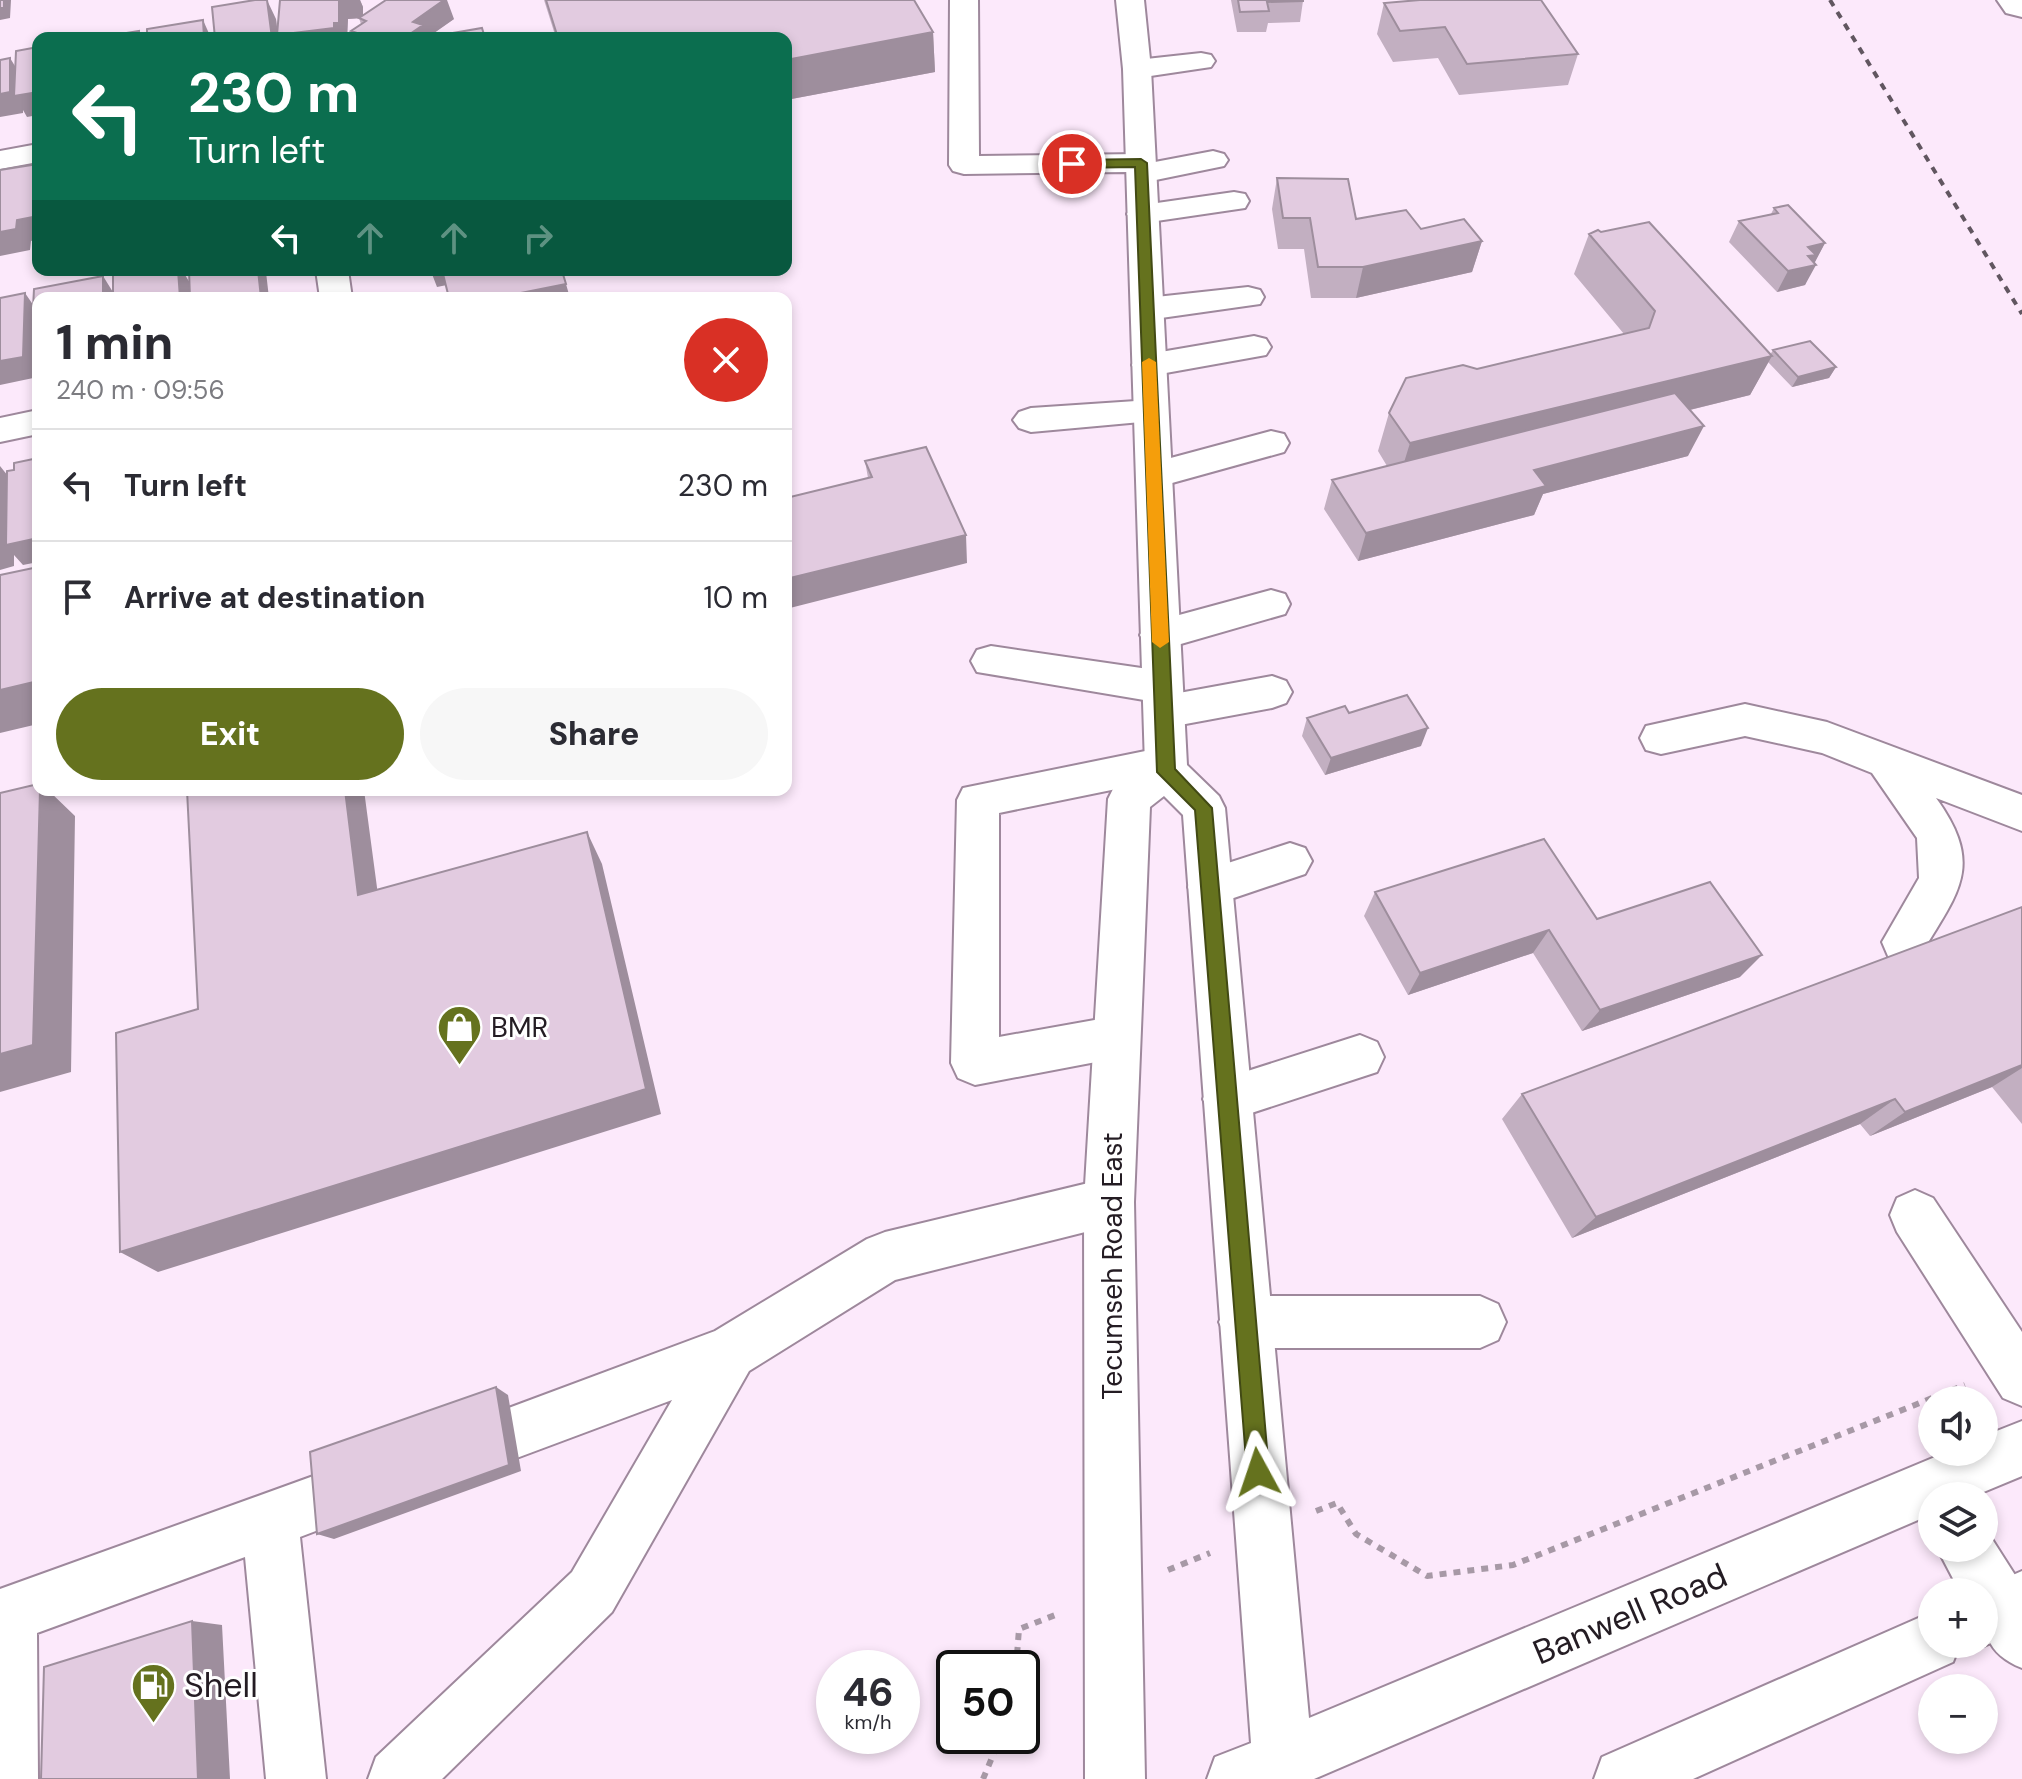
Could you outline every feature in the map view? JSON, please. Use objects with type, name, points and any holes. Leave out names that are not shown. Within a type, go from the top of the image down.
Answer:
[{"type":"main road","points":[[964,0],[964,165],[1141,169],[1213,160]]},
{"type":"main road","points":[[1130,0],[1137,69],[1166,768],[1204,808],[1245,1322],[1268,1773]]},
{"type":"main road","points":[[2011,0],[2022,9]]},
{"type":"main road","points":[[1137,69],[1201,61]]},
{"type":"main road","points":[[0,160],[32,154]]},
{"type":"main road","points":[[1143,214],[1234,201]]},
{"type":"main road","points":[[1147,309],[1248,297]]},
{"type":"main road","points":[[1149,365],[1254,347]]},
{"type":"main road","points":[[1031,420],[1151,412]]},
{"type":"main road","points":[[0,430],[32,423]]},
{"type":"main road","points":[[1154,475],[1271,443]]},
{"type":"main road","points":[[1160,635],[1271,604]]},
{"type":"main road","points":[[991,661],[1163,700],[1272,692]]},
{"type":"main road","points":[[1661,738],[1745,720],[1827,738],[2022,813]]},
{"type":"main road","points":[[1886,760],[1938,834],[1941,880],[1904,942]]},
{"type":"main road","points":[[1117,1037],[975,1063],[978,800],[1166,768]]},
{"type":"main road","name":"Tecumseh Road East","points":[[1115,1779],[1109,1202],[1129,799],[1166,768]]},
{"type":"main road","points":[[1210,887],[1290,861]]},
{"type":"main road","points":[[1227,1099],[1360,1057]]},
{"type":"main road","points":[[514,1432],[730,1352],[885,1257],[1109,1202]]},
{"type":"main road","points":[[1915,1215],[2022,1379]]},
{"type":"main road","points":[[1245,1322],[1480,1322]]},
{"type":"main road","points":[[398,1779],[592,1592],[730,1352]]},
{"type":"main road","name":"Banwell Road","points":[[1950,1482],[2022,1448]]},
{"type":"main road","name":"Banwell Road","points":[[1268,1773],[1918,1497]]},
{"type":"main road","points":[[8,1779],[4,1615],[330,1498]]},
{"type":"main road","points":[[270,1520],[296,1779]]},
{"type":"main road","points":[[1974,1562],[2008,1616]]},
{"type":"main road","points":[[1624,1779],[1918,1647]]},
{"type":"path","points":[[1337,1503],[1356,1534],[1427,1576],[1513,1565],[1918,1403]]},
{"type":"path","points":[[1174,1567],[1203,1556]]},
{"type":"path","points":[[1017,1650],[1019,1629]]},
{"type":"path","points":[[983,1779],[993,1754]]},
{"type":"building","points":[[267,0],[271,32],[214,32],[212,7]]},
{"type":"building","points":[[280,0],[339,0],[339,23],[334,23],[334,28],[277,32]]},
{"type":"building","points":[[386,0],[444,0],[413,22],[423,25],[413,32],[351,31],[366,21],[359,18]]},
{"type":"building","points":[[546,0],[914,0],[933,32],[792,59],[792,32],[556,32]]},
{"type":"building","points":[[1238,0],[1303,1],[1267,2],[1269,11],[1240,12]]},
{"type":"building","points":[[1541,0],[1578,54],[1467,64],[1445,27],[1400,31],[1384,3]]},
{"type":"building","points":[[203,20],[204,32],[147,32],[147,29]]},
{"type":"building","points":[[482,28],[483,32],[459,32]]},
{"type":"building","points":[[32,48],[32,93],[14,96],[16,51]]},
{"type":"building","points":[[10,58],[10,92],[0,94],[0,60]]},
{"type":"building","points":[[32,165],[32,217],[17,220],[16,229],[0,232],[0,170]]},
{"type":"building","points":[[1277,178],[1348,179],[1356,219],[1406,210],[1421,229],[1464,219],[1482,241],[1363,267],[1318,267],[1310,218],[1283,218]]},
{"type":"building","points":[[1788,205],[1825,243],[1808,247],[1816,255],[1808,256],[1816,265],[1788,271],[1739,221],[1778,213],[1774,208]]},
{"type":"building","points":[[1649,222],[1772,356],[1410,443],[1389,413],[1406,378],[1463,365],[1477,369],[1649,328],[1655,311],[1589,234]]},
{"type":"building","points":[[103,276],[103,292],[34,292],[34,289]]},
{"type":"building","points":[[113,276],[178,276],[180,292],[113,292]]},
{"type":"building","points":[[189,276],[259,276],[260,292],[190,292]]},
{"type":"building","points":[[444,276],[564,276],[566,284],[526,292],[448,292]]},
{"type":"building","points":[[25,293],[23,357],[0,361],[0,298]]},
{"type":"building","points":[[1810,341],[1836,367],[1798,377],[1773,350]]},
{"type":"building","points":[[1675,393],[1704,426],[1534,470],[1546,486],[1366,533],[1332,480]]},
{"type":"building","points":[[926,447],[966,535],[792,578],[792,497],[872,477],[865,461]]},
{"type":"building","points":[[32,459],[32,539],[6,545],[7,471],[14,470],[14,463]]},
{"type":"building","points":[[32,568],[32,682],[0,690],[0,575]]},
{"type":"building","points":[[1407,695],[1428,728],[1331,758],[1307,718],[1345,706],[1349,713]]},
{"type":"building","points":[[32,785],[32,796],[40,796],[33,1045],[0,1054],[0,793]]},
{"type":"building","points":[[187,796],[346,796],[358,895],[587,832],[646,1089],[120,1252],[116,1033],[198,1009]]},
{"type":"building","points":[[1544,839],[1597,919],[1710,882],[1762,955],[1600,1010],[1549,930],[1420,973],[1375,892]]},
{"type":"building","points":[[2022,907],[2022,1065],[1905,1112],[1895,1099],[1596,1217],[1522,1094]]},
{"type":"building","points":[[496,1387],[509,1465],[317,1534],[310,1452]]},
{"type":"building","name":"Shell","points":[[192,1621],[198,1779],[41,1779],[44,1667]]},
{"type":"railway","points":[[1830,0],[2022,314]]},
{"type":"slow traffic","points":[[1149,362],[1160,642]]},
{"type":"place","name":"BMR","points":[[460,1066]]},
{"type":"place","name":"Shell","points":[[153,1724]]},
{"type":"route","points":[[1072,164],[1141,163],[1166,772],[1204,808],[1258,1472]]}]
